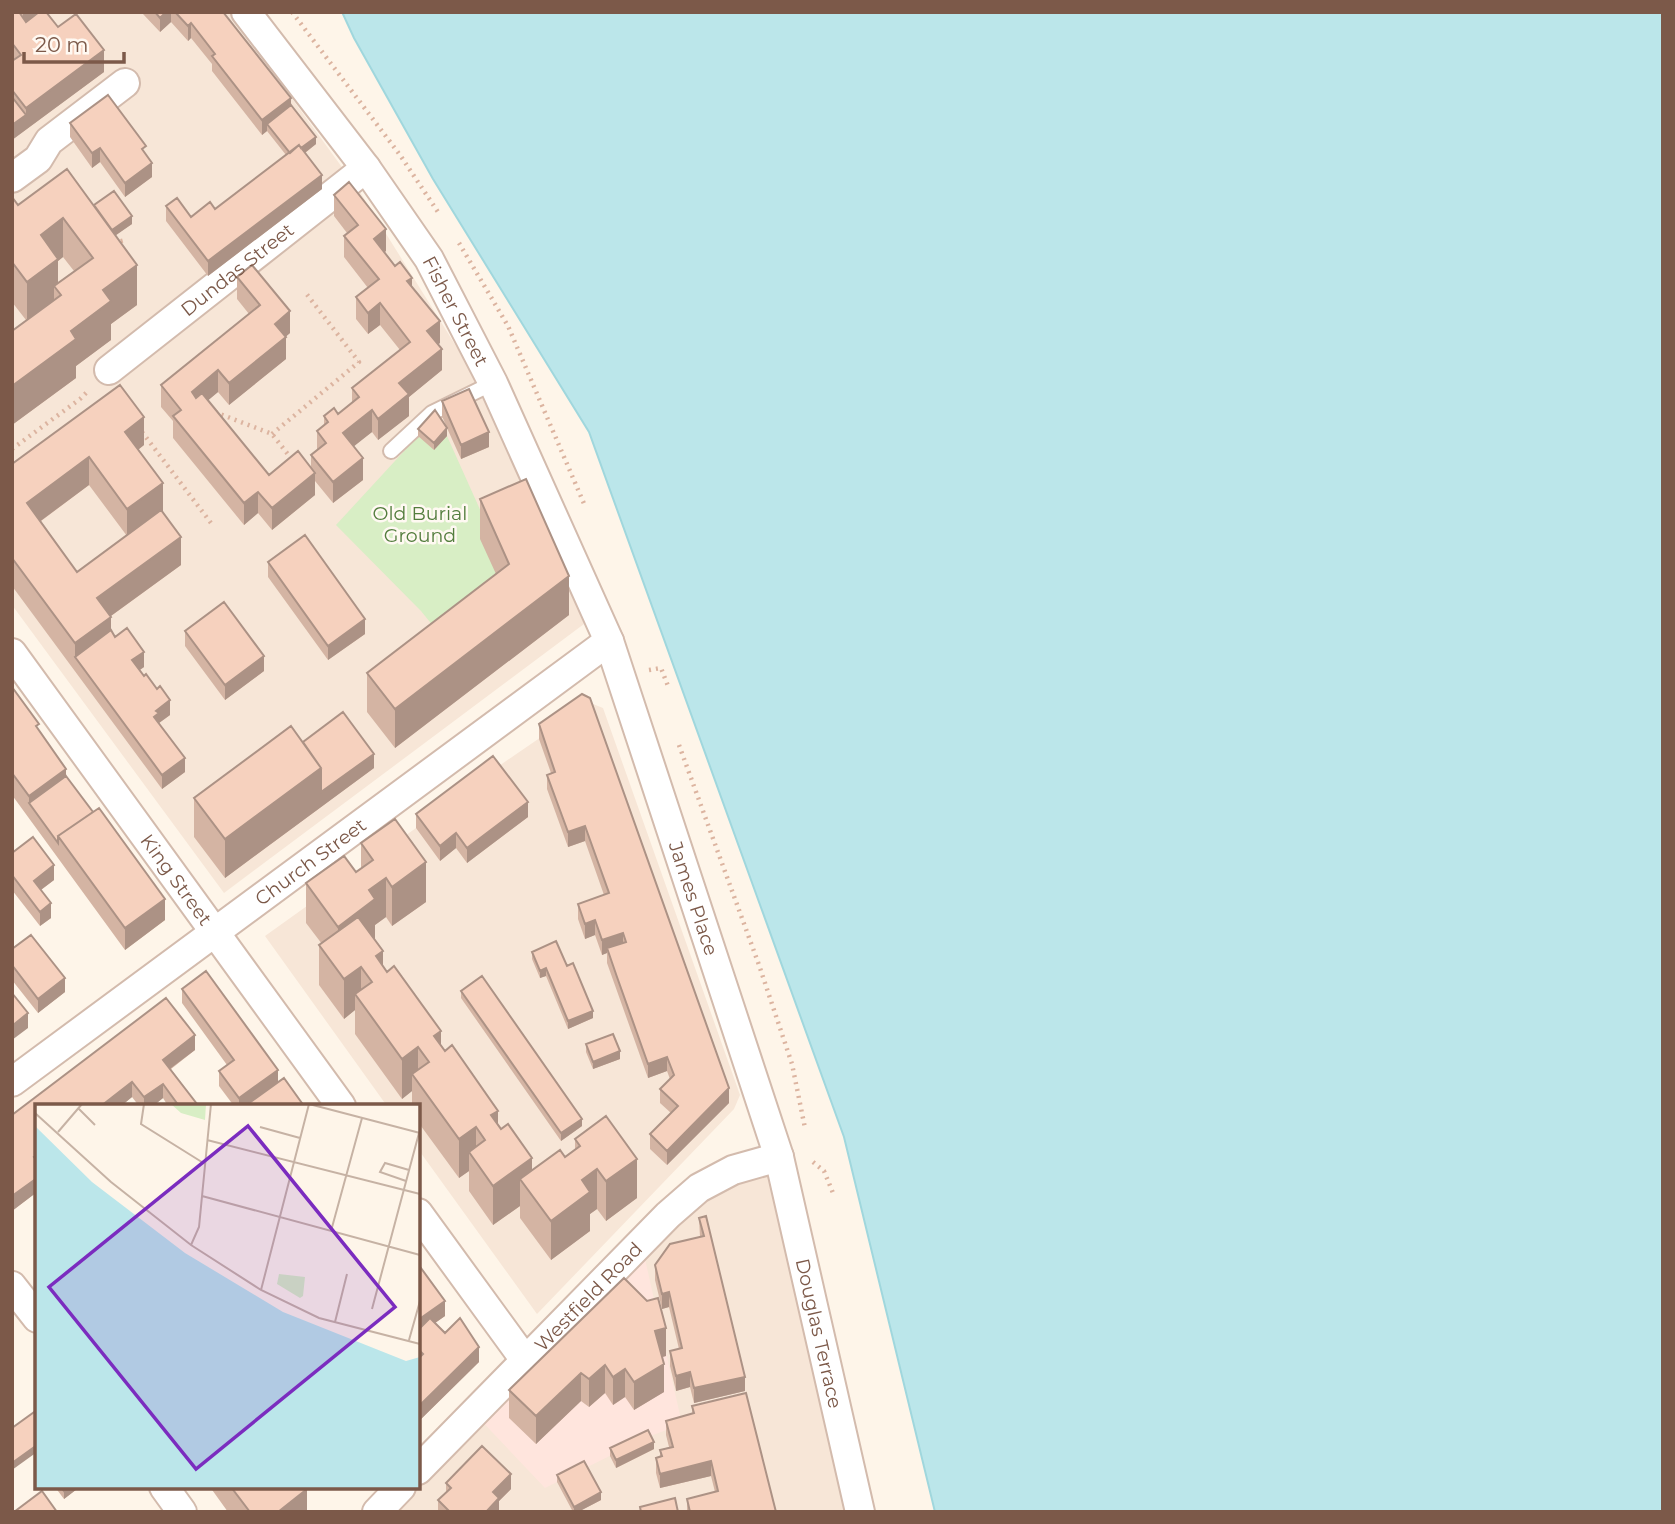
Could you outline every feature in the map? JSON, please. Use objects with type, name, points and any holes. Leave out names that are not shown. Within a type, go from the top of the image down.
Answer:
[{"type":"street","name":"Fisher Street","points":[[246,12],[366,169],[429,259],[494,383],[609,641]]},
{"type":"street","points":[[12,178],[38,159],[49,141],[125,83]]},
{"type":"street","name":"Dundas Street","points":[[109,370],[366,169]]},
{"type":"street","name":"Church Street","points":[[12,1082],[609,641]]},
{"type":"street","name":"James Place","points":[[609,641],[779,1157]]},
{"type":"street","name":"King Street","points":[[12,653],[340,1104]]},
{"type":"street","name":"Westfield Road","points":[[420,1468],[668,1214],[699,1188],[733,1170],[779,1157]]},
{"type":"street","name":"Douglas Terrace","points":[[779,1157],[860,1512]]},
{"type":"street","points":[[420,1216],[525,1360]]},
{"type":"street","points":[[12,1286],[35,1315]]},
{"type":"street","points":[[165,1489],[182,1512]]},
{"type":"street","points":[[378,1512],[399,1489]]},
{"type":"lane","points":[[391,451],[432,413],[494,383]]},
{"type":"path","points":[[111,244],[125,240]]},
{"type":"path","points":[[272,434],[359,362],[305,292]]},
{"type":"path","points":[[12,449],[80,400],[109,370]]},
{"type":"path","points":[[217,419],[209,410],[272,434],[295,463]]},
{"type":"path","points":[[140,430],[211,523]]},
{"type":"path","points":[[648,670],[661,668],[668,686]]},
{"type":"path","points":[[812,1162],[824,1171],[833,1193]]},
{"type":"shaded area","points":[[12,12],[229,12],[360,192],[484,391],[584,624],[224,893],[12,605]]},
{"type":"shaded area","points":[[593,704],[603,708],[740,1095],[734,1109],[537,1314],[420,1152],[420,1104],[386,1104],[265,936],[493,770]]},
{"type":"shaded area","points":[[779,1157],[850,1512],[377,1512],[399,1489],[420,1489],[420,1468],[668,1215]]},
{"type":"shaded area","points":[[641,1241],[682,1424],[648,1437],[545,1488],[474,1413]]},
{"type":"green space","name":"Old Burial Ground","points":[[418,436],[447,436],[491,534],[509,604],[451,648],[421,611],[336,525]]},
{"type":"water","points":[[342,12],[1663,12],[1663,1512],[935,1512],[844,1137],[589,432],[433,179]]},
{"type":"building","points":[[19,12],[26,22],[39,12],[46,12],[58,27],[76,14],[104,50],[26,108],[12,90],[12,61],[21,55],[12,43],[12,14]]},
{"type":"building","points":[[155,12],[166,12],[160,18]]},
{"type":"building","points":[[175,12],[223,12],[291,98],[262,120],[212,56],[215,54],[191,23],[188,26]]},
{"type":"building","points":[[108,95],[146,146],[142,149],[152,163],[125,183],[100,148],[92,153],[70,123]]},
{"type":"building","points":[[12,97],[26,115],[12,125]]},
{"type":"building","points":[[291,105],[316,137],[290,153],[267,124]]},
{"type":"building","points":[[299,145],[322,175],[208,261],[166,206],[177,198],[191,217],[210,202],[215,209]]},
{"type":"building","points":[[67,169],[137,265],[103,290],[111,301],[71,331],[76,339],[12,386],[12,331],[61,295],[54,286],[93,258],[63,218],[41,235],[58,259],[27,282],[12,262],[12,197],[18,205]]},
{"type":"building","points":[[349,182],[386,229],[374,239],[395,266],[400,262],[412,278],[407,281],[440,321],[427,331],[442,349],[399,383],[409,394],[378,419],[372,410],[343,433],[363,458],[333,482],[311,455],[326,443],[317,431],[328,422],[324,416],[334,408],[338,414],[359,397],[352,388],[410,342],[380,303],[368,313],[356,297],[379,279],[344,236],[358,225],[334,195]]},
{"type":"building","points":[[114,191],[132,216],[112,230],[94,205]]},
{"type":"building","points":[[252,265],[290,311],[275,324],[286,337],[229,383],[218,370],[192,392],[196,398],[202,393],[269,475],[298,451],[315,473],[272,508],[258,492],[244,503],[173,416],[181,410],[161,385],[260,305],[237,277]]},
{"type":"building","points":[[120,385],[144,417],[125,432],[163,483],[127,509],[89,457],[27,503],[77,572],[161,510],[181,537],[97,598],[111,617],[75,643],[12,558],[12,464]]},
{"type":"building","points":[[469,389],[489,432],[461,445],[442,401]]},
{"type":"building","points":[[435,410],[447,428],[434,443],[418,429]]},
{"type":"building","points":[[526,479],[569,576],[395,709],[367,673],[509,564],[480,499]]},
{"type":"building","points":[[305,535],[365,619],[328,646],[268,562]]},
{"type":"building","points":[[224,602],[264,656],[225,685],[185,631]]},
{"type":"building","points":[[127,628],[144,652],[132,660],[157,689],[160,686],[170,700],[156,711],[159,713],[154,717],[185,758],[162,775],[75,657],[111,630],[115,637]]},
{"type":"building","points":[[12,687],[39,724],[36,726],[66,769],[29,796],[12,773]]},
{"type":"building","points":[[582,694],[590,698],[729,1088],[667,1151],[650,1134],[678,1106],[660,1089],[674,1075],[667,1057],[648,1064],[607,948],[626,942],[623,933],[602,940],[595,920],[585,924],[578,904],[609,893],[585,826],[568,832],[547,775],[555,772],[539,724]]},
{"type":"building","points":[[343,712],[374,754],[321,792],[321,768],[303,742]]},
{"type":"building","points":[[291,726],[321,768],[225,839],[194,798]]},
{"type":"building","points":[[493,756],[528,802],[467,848],[456,833],[440,846],[416,814]]},
{"type":"building","points":[[66,776],[93,812],[58,836],[58,843],[29,803]]},
{"type":"building","points":[[99,808],[165,899],[125,928],[58,836]]},
{"type":"building","points":[[395,819],[426,862],[392,887],[386,878],[369,890],[375,899],[338,927],[306,883],[344,856],[356,872],[373,860],[361,843]]},
{"type":"building","points":[[33,837],[54,865],[34,881],[51,903],[40,912],[12,875],[12,853]]},
{"type":"building","points":[[358,917],[383,951],[376,956],[387,972],[394,966],[441,1031],[434,1036],[445,1051],[452,1045],[498,1111],[491,1115],[501,1129],[508,1124],[532,1158],[493,1186],[469,1152],[485,1140],[476,1127],[459,1139],[412,1074],[429,1062],[418,1047],[402,1059],[355,994],[372,982],[361,967],[344,979],[319,945]]},
{"type":"building","points":[[31,935],[65,978],[38,999],[12,965],[12,949]]},
{"type":"building","points":[[556,941],[567,966],[573,963],[593,1011],[568,1021],[546,968],[540,971],[532,952]]},
{"type":"building","points":[[206,971],[278,1070],[239,1098],[219,1071],[234,1060],[182,989]]},
{"type":"building","points":[[482,976],[582,1119],[561,1133],[461,991]]},
{"type":"building","points":[[12,993],[28,1013],[12,1026]]},
{"type":"building","points":[[166,998],[195,1035],[163,1060],[197,1104],[178,1104],[163,1084],[144,1097],[132,1082],[104,1104],[35,1104],[35,1179],[12,1196],[12,1115]]},
{"type":"building","points":[[613,1034],[620,1051],[593,1062],[586,1044]]},
{"type":"building","points":[[284,1078],[303,1104],[248,1104]]},
{"type":"building","points":[[606,1116],[637,1159],[606,1181],[597,1169],[582,1180],[590,1192],[551,1221],[520,1179],[560,1150],[565,1157],[580,1146],[575,1139]]},
{"type":"building","points":[[706,1216],[745,1377],[694,1388],[690,1372],[676,1376],[670,1351],[682,1348],[669,1292],[662,1294],[655,1265],[670,1244],[704,1236],[699,1218]]},
{"type":"building","points":[[420,1267],[445,1301],[420,1319]]},
{"type":"building","points":[[624,1278],[647,1301],[658,1298],[666,1328],[655,1331],[664,1364],[634,1382],[625,1369],[613,1377],[605,1365],[589,1379],[581,1373],[536,1416],[509,1390]]},
{"type":"building","points":[[430,1318],[445,1333],[460,1318],[479,1347],[420,1405],[420,1357],[423,1354],[420,1351],[420,1328]]},
{"type":"building","points":[[746,1393],[776,1512],[690,1512],[687,1499],[718,1491],[711,1461],[660,1474],[656,1458],[662,1456],[660,1450],[673,1447],[666,1421],[694,1413],[692,1406]]},
{"type":"building","points":[[35,1411],[35,1446],[12,1463],[12,1428]]},
{"type":"building","points":[[648,1430],[654,1442],[616,1460],[610,1448]]},
{"type":"building","points":[[482,1446],[511,1474],[493,1492],[499,1498],[486,1512],[450,1512],[438,1500],[451,1488],[446,1483]]},
{"type":"building","points":[[584,1461],[601,1492],[574,1507],[557,1475]]},
{"type":"building","points":[[233,1489],[307,1489],[278,1512],[250,1512]]},
{"type":"building","points":[[42,1491],[57,1512],[14,1512]]},
{"type":"building","points":[[675,1498],[678,1512],[641,1512],[640,1507]]}]
